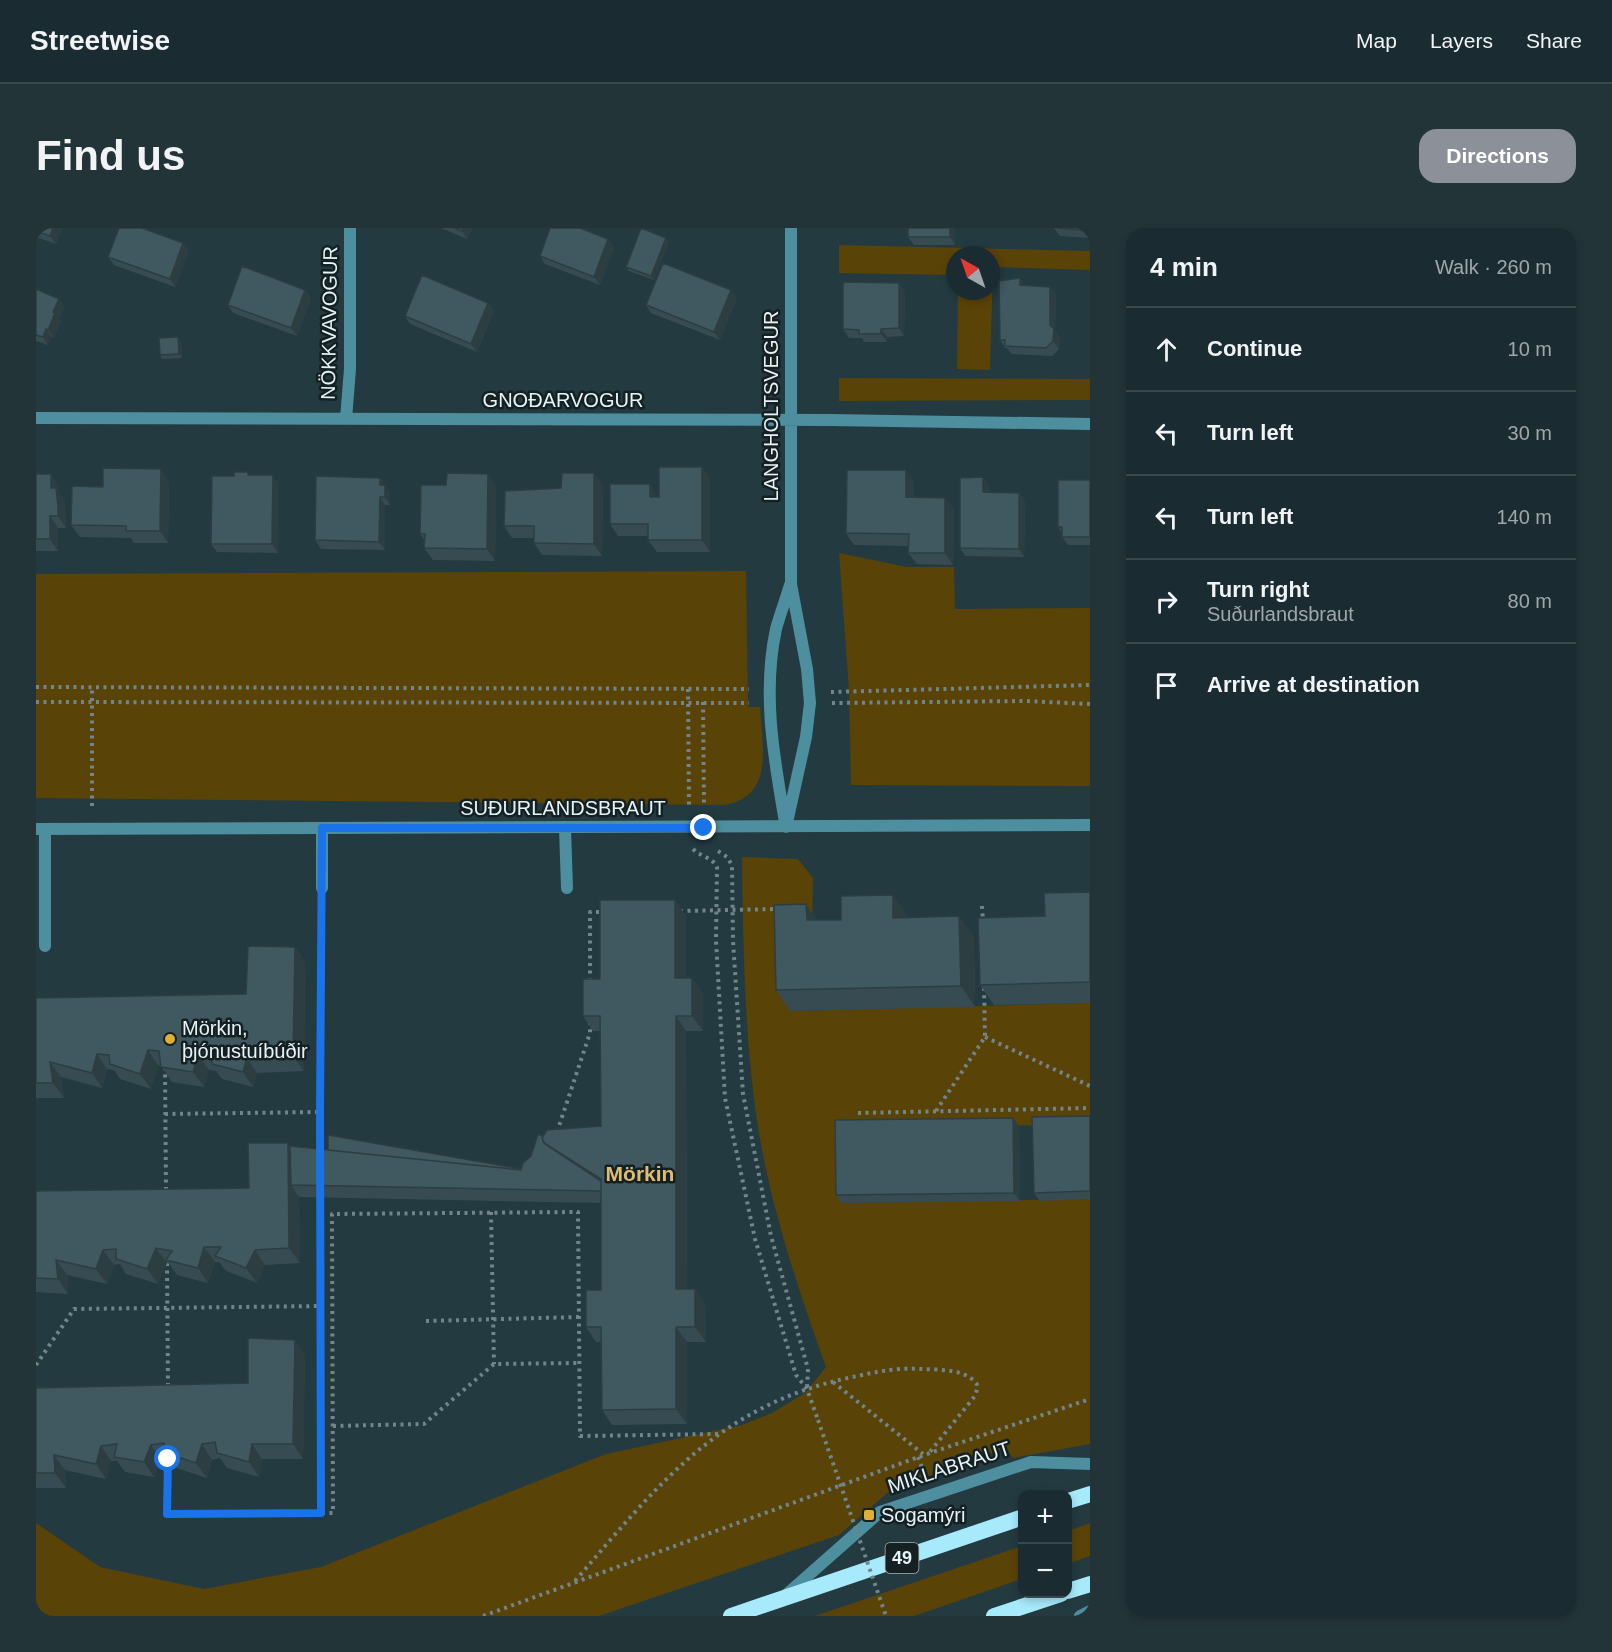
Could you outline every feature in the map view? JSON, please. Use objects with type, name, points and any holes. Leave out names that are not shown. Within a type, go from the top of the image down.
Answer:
[{"type":"highway","points":[[1072,1500],[1090,1494]]},
{"type":"highway","name":"MIKLABRAUT","points":[[731,1616],[1018,1519]]},
{"type":"highway","points":[[1072,1590],[1090,1584]]},
{"type":"highway","points":[[994,1616],[1046,1598]]},
{"type":"street","name":"NÖKKVAVOGUR","points":[[346,419],[350,369],[350,228]]},
{"type":"street","name":"LANGHOLTSVEGUR","points":[[786,827],[806,737],[810,703],[807,669],[791,584],[791,228]]},
{"type":"street","name":"GNOÐARVOGUR","points":[[36,418],[791,420],[1090,424]]},
{"type":"street","name":"LANGHOLTSVEGUR","points":[[786,827],[770,725],[768,690],[776,629],[791,584]]},
{"type":"street","name":"SUÐURLANDSBRAUT","points":[[40,829],[1090,825]]},
{"type":"street","points":[[322,828],[322,888]]},
{"type":"street","points":[[565,828],[567,888]]},
{"type":"street","points":[[40,829],[45,946]]},
{"type":"street","name":"MIKLABRAUT","points":[[782,1599],[880,1512],[1031,1462],[1090,1464]]},
{"type":"street","points":[[1080,1616],[1090,1611]]},
{"type":"path","points":[[824,691],[1090,686]]},
{"type":"path","points":[[36,687],[756,690]]},
{"type":"path","points":[[92,687],[92,807]]},
{"type":"path","points":[[688,689],[689,809]]},
{"type":"path","points":[[825,703],[1024,701],[1090,704]]},
{"type":"path","points":[[36,702],[755,702]]},
{"type":"path","points":[[703,702],[704,809]]},
{"type":"path","points":[[690,843],[693,850],[711,859],[717,867],[716,940],[725,1098],[755,1239],[796,1376],[807,1389]]},
{"type":"path","points":[[712,849],[727,857],[732,866],[732,909],[743,1094],[771,1236],[807,1369],[807,1389],[886,1616]]},
{"type":"path","points":[[320,1158],[322,888]]},
{"type":"path","points":[[982,906],[983,930]]},
{"type":"path","points":[[670,911],[779,909]]},
{"type":"path","points":[[590,989],[590,912],[612,912]]},
{"type":"path","points":[[935,1111],[985,1037],[984,978]]},
{"type":"path","points":[[556,1134],[590,1033],[590,1011]]},
{"type":"path","points":[[985,1037],[1090,1086]]},
{"type":"path","points":[[165,1066],[166,1193]]},
{"type":"path","points":[[858,1113],[1090,1108]]},
{"type":"path","points":[[165,1114],[320,1112]]},
{"type":"path","points":[[320,1192],[321,1513]]},
{"type":"path","points":[[531,1212],[534,1201]]},
{"type":"path","points":[[491,1212],[494,1364]]},
{"type":"path","points":[[168,1459],[167,1514],[333,1513],[332,1214],[578,1212],[580,1436],[718,1434]]},
{"type":"path","points":[[166,1263],[168,1400]]},
{"type":"path","points":[[36,1365],[74,1309],[321,1306]]},
{"type":"path","points":[[426,1321],[579,1317]]},
{"type":"path","points":[[333,1426],[424,1424],[494,1364],[579,1363]]},
{"type":"path","points":[[574,1581],[656,1488],[692,1454],[718,1434],[761,1408],[807,1389],[899,1367],[955,1371],[973,1379],[978,1386],[975,1396],[930,1453]]},
{"type":"path","points":[[832,1382],[924,1455]]},
{"type":"path","points":[[483,1616],[918,1457],[1090,1399]]},
{"type":"path","points":[[918,1457],[928,1483]]},
{"type":"shaded area","points":[[839,245],[946,248],[946,275],[839,273]]},
{"type":"shaded area","points":[[1000,249],[1090,251],[1090,270],[1000,267]]},
{"type":"shaded area","points":[[958,300],[992,300],[990,370],[957,369]]},
{"type":"shaded area","points":[[839,378],[1090,379],[1090,400],[839,401]]},
{"type":"shaded area","points":[[839,553],[907,567],[954,567],[955,609],[1090,608],[1090,786],[851,785],[849,690]]},
{"type":"shaded area","points":[[746,571],[748,707],[760,707],[763,752],[759,780],[752,791],[741,800],[725,805],[36,798],[36,574]]},
{"type":"shaded area","points":[[742,857],[798,859],[813,878],[812,925],[790,1011],[1090,1003],[1090,1124],[841,1129],[842,1203],[1090,1199],[1090,1444],[1013,1458],[1006,1448],[892,1489],[839,1535],[599,1616],[36,1616],[36,1523],[100,1567],[204,1589],[321,1567],[606,1454],[742,1425],[772,1413],[805,1393],[826,1367],[782,1235],[759,1133],[746,1008]]},
{"type":"shaded area","points":[[1090,1523],[1090,1556],[1072,1563],[1072,1544],[1072,1530]]},
{"type":"shaded area","points":[[1018,1547],[1018,1580],[914,1616],[815,1616]]},
{"type":"building","points":[[36,228],[53,228],[50,236],[36,231]]},
{"type":"building","points":[[119,228],[142,228],[183,243],[170,279],[108,257]]},
{"type":"building","points":[[550,228],[580,228],[608,239],[594,277],[540,256]]},
{"type":"building","points":[[641,228],[666,238],[651,276],[626,267]]},
{"type":"building","points":[[908,228],[950,228],[950,237],[908,237]]},
{"type":"building","points":[[1057,228],[1090,228],[1090,231]]},
{"type":"building","points":[[663,263],[731,290],[714,332],[646,305]]},
{"type":"building","points":[[242,266],[305,290],[291,328],[228,305]]},
{"type":"building","points":[[422,275],[488,303],[471,344],[405,316]]},
{"type":"building","points":[[1020,278],[1020,285],[1050,287],[1050,325],[1054,329],[1053,341],[1046,348],[1005,346],[1005,340],[1000,340],[1000,281]]},
{"type":"building","points":[[843,282],[899,283],[899,328],[881,329],[881,334],[859,334],[859,330],[843,329]]},
{"type":"building","points":[[36,289],[59,299],[48,330],[46,329],[43,337],[36,335]]},
{"type":"building","points":[[178,337],[179,354],[160,355],[159,338]]},
{"type":"building","points":[[659,467],[702,467],[702,540],[648,540],[648,524],[610,524],[610,484],[650,484],[650,497],[659,497]]},
{"type":"building","points":[[103,468],[161,469],[160,531],[126,531],[126,526],[71,525],[72,486],[103,487]]},
{"type":"building","points":[[847,470],[906,470],[906,497],[945,498],[945,553],[908,553],[909,534],[846,533]]},
{"type":"building","points":[[234,472],[248,472],[248,475],[273,475],[272,544],[211,544],[212,476],[234,476]]},
{"type":"building","points":[[447,473],[488,474],[487,549],[424,548],[425,534],[420,534],[421,485],[446,485]]},
{"type":"building","points":[[562,473],[594,473],[594,544],[534,543],[534,526],[504,526],[505,491],[561,488]]},
{"type":"building","points":[[36,474],[51,474],[51,488],[56,488],[58,516],[50,516],[50,539],[36,539]]},
{"type":"building","points":[[316,476],[380,478],[380,485],[385,485],[385,497],[380,497],[379,542],[315,540]]},
{"type":"building","points":[[983,477],[983,492],[1019,493],[1019,549],[960,548],[960,478]]},
{"type":"building","points":[[1058,480],[1090,480],[1090,537],[1062,537],[1062,527],[1058,527]]},
{"type":"building","points":[[1090,892],[1090,982],[980,985],[978,918],[1045,916],[1044,893]]},
{"type":"building","points":[[893,895],[893,918],[959,916],[961,986],[776,990],[774,905],[806,904],[807,920],[841,920],[841,896]]},
{"type":"building","points":[[600,900],[675,900],[675,978],[692,978],[692,1016],[676,1016],[676,1289],[695,1289],[695,1327],[676,1327],[676,1409],[602,1410],[601,1327],[586,1327],[586,1290],[601,1290],[601,1179],[544,1143],[542,1138],[547,1130],[601,1126],[600,1016],[583,1016],[583,979],[600,979]]},
{"type":"building","name":"Mörkin, þjónustuíbúðir","points":[[248,946],[295,947],[293,1056],[247,1058],[243,1072],[212,1064],[212,1056],[198,1055],[193,1072],[161,1067],[159,1051],[148,1050],[140,1074],[110,1064],[109,1055],[97,1054],[92,1073],[50,1062],[53,1083],[36,1083],[36,998],[246,994]]},
{"type":"building","points":[[1090,1116],[1090,1191],[1034,1193],[1032,1117]]},
{"type":"building","points":[[1013,1118],[1014,1193],[836,1195],[835,1120]]},
{"type":"building","points":[[538,1134],[543,1136],[545,1144],[601,1181],[601,1191],[291,1185],[290,1146],[521,1170],[523,1163],[531,1156]]},
{"type":"building","points":[[328,1135],[521,1169],[521,1170],[328,1150]]},
{"type":"building","points":[[248,1143],[288,1143],[289,1248],[255,1250],[246,1268],[215,1256],[221,1247],[204,1247],[198,1268],[166,1260],[172,1251],[156,1248],[147,1269],[116,1259],[116,1249],[103,1250],[96,1269],[56,1260],[58,1279],[36,1278],[36,1191],[249,1188]]},
{"type":"building","points":[[248,1338],[295,1340],[293,1444],[252,1444],[249,1462],[217,1453],[215,1442],[202,1444],[196,1463],[165,1453],[164,1443],[151,1445],[144,1462],[114,1457],[117,1444],[101,1446],[96,1464],[54,1455],[55,1473],[36,1473],[36,1388],[248,1383]]},
{"type":"place","name":"Mörkin, þjónustuíbúðir","points":[[170,1039]]},
{"type":"place","name":"Sogamýri","points":[[869,1515]]},
{"type":"district","name":"Mörkin","points":[[640,1174]]},
{"type":"route","points":[[168,1459],[167,1514],[321,1513],[322,828],[704,828]]}]
